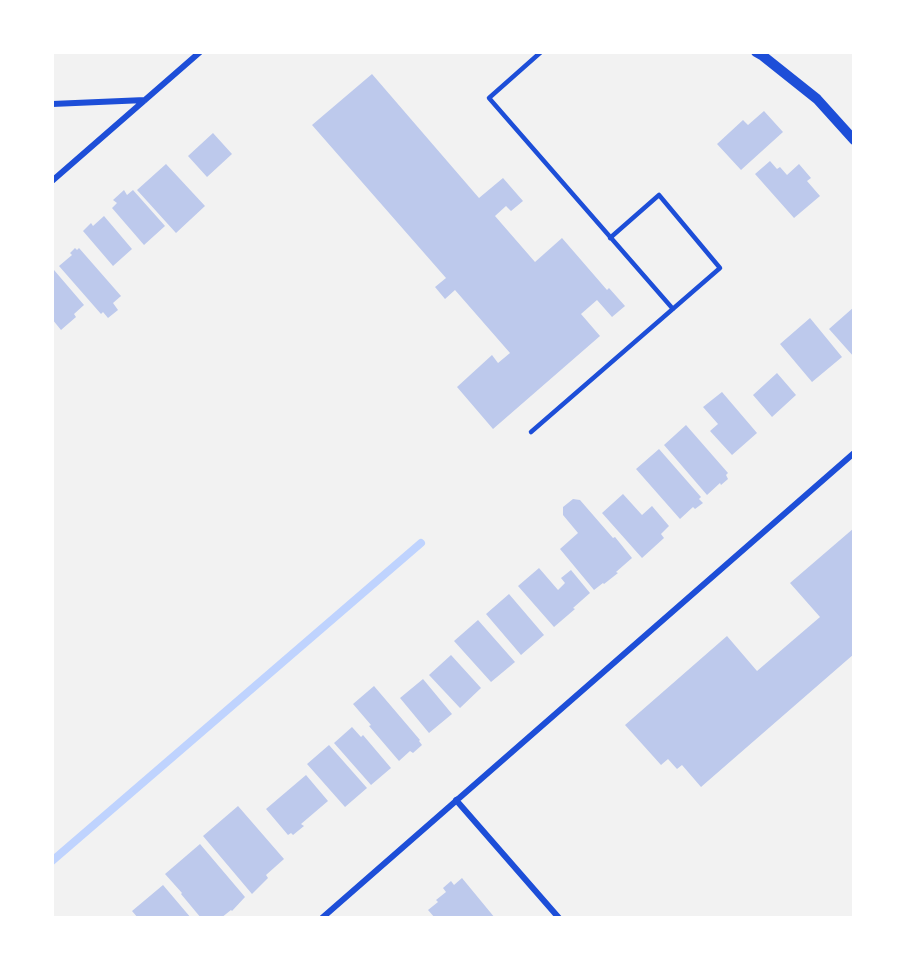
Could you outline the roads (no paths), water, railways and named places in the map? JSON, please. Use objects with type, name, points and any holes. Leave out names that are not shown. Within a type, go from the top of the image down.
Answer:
[{"type":"street","points":[[52,181],[200,52]]},
{"type":"street","points":[[762,54],[817,99],[854,140]]},
{"type":"street","points":[[52,104],[146,99]]},
{"type":"street","points":[[322,918],[854,453]]},
{"type":"street","points":[[456,800],[559,918]]},
{"type":"lane","points":[[541,52],[489,98],[673,309]]},
{"type":"lane","points":[[531,432],[720,268],[659,195],[610,238]]},
{"type":"waterway","points":[[52,861],[421,543]]}]
